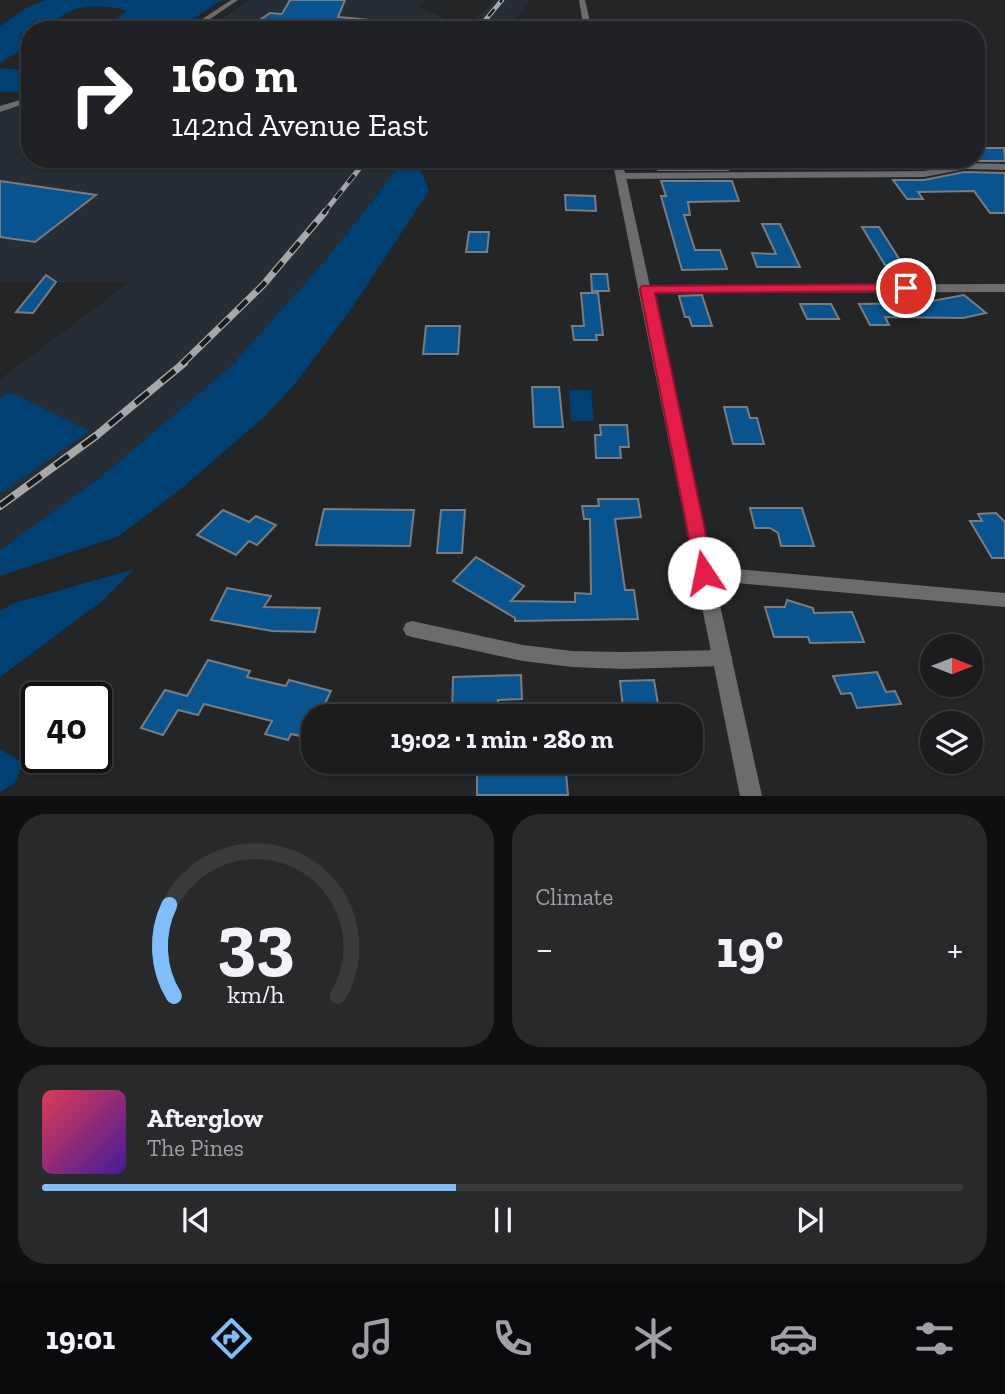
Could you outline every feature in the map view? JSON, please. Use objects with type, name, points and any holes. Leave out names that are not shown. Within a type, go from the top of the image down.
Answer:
[{"type":"street","points":[[203,21],[235,0]]},
{"type":"street","points":[[582,0],[586,21]]},
{"type":"street","points":[[0,109],[21,102]]},
{"type":"street","points":[[985,166],[1005,167]]},
{"type":"street","points":[[619,168],[647,289],[751,796]]},
{"type":"street","points":[[621,176],[924,174],[956,168]]},
{"type":"street","points":[[647,289],[1005,288]]},
{"type":"street","points":[[704,573],[1005,600]]},
{"type":"street","points":[[412,629],[524,653],[563,658],[723,658]]},
{"type":"shaded area","points":[[45,0],[222,0],[190,21],[112,21],[127,11],[100,6],[73,10],[56,21],[21,21],[21,50],[0,63],[0,26],[28,7]]},
{"type":"shaded area","points":[[250,0],[425,0],[419,7],[451,21],[219,21]]},
{"type":"shaded area","points":[[494,0],[530,0],[514,21],[474,21]]},
{"type":"shaded area","points":[[0,68],[21,70],[21,92],[0,92]]},
{"type":"shaded area","points":[[21,106],[21,168],[398,168],[324,262],[231,366],[102,476],[0,550],[0,379],[130,282],[0,282],[0,113]]},
{"type":"shaded area","points":[[398,168],[420,168],[429,191],[349,312],[295,384],[263,418],[183,487],[119,536],[0,576],[0,550],[102,476],[231,366],[324,262]]},
{"type":"shaded area","points":[[569,390],[591,390],[594,421],[571,421]]},
{"type":"shaded area","points":[[10,392],[89,431],[0,494],[0,398]]},
{"type":"shaded area","points":[[134,569],[101,602],[0,677],[0,611],[12,604]]},
{"type":"shaded area","points":[[0,749],[21,762],[21,768],[15,783],[0,792]]},
{"type":"building","points":[[290,0],[345,0],[338,17],[369,21],[258,21],[270,13],[282,14]]},
{"type":"building","points":[[985,148],[1004,148],[1005,161],[985,161]]},
{"type":"building","points":[[657,168],[728,170],[658,170]]},
{"type":"building","points":[[964,172],[1005,173],[1005,213],[990,213],[974,191],[918,192],[923,199],[907,199],[893,180],[924,180]]},
{"type":"building","points":[[0,181],[96,195],[35,242],[0,237]]},
{"type":"building","points":[[661,181],[732,181],[739,201],[688,202],[690,215],[684,215],[695,250],[720,250],[727,269],[682,270],[661,196],[666,196]]},
{"type":"building","points":[[565,195],[595,196],[596,211],[566,210]]},
{"type":"building","points":[[762,224],[780,224],[800,267],[757,267],[752,253],[776,254]]},
{"type":"building","points":[[862,227],[879,227],[903,265],[885,265]]},
{"type":"building","points":[[469,232],[489,232],[487,252],[466,252]]},
{"type":"building","points":[[591,274],[607,274],[609,291],[592,291]]},
{"type":"building","points":[[46,275],[56,282],[33,313],[16,312]]},
{"type":"building","points":[[581,293],[598,293],[603,335],[596,335],[597,340],[574,340],[572,326],[584,326]]},
{"type":"building","points":[[702,295],[712,326],[692,326],[689,317],[685,317],[679,296]]},
{"type":"building","points":[[964,295],[986,313],[963,318],[885,317],[889,325],[870,325],[859,304],[921,303]]},
{"type":"building","points":[[800,304],[831,304],[839,319],[807,319]]},
{"type":"building","points":[[426,326],[460,326],[458,354],[423,354]]},
{"type":"building","points":[[532,387],[559,387],[563,427],[534,427]]},
{"type":"building","points":[[724,407],[747,407],[750,418],[757,418],[764,444],[733,444]]},
{"type":"building","points":[[600,425],[627,425],[629,447],[620,447],[621,458],[596,458],[595,435],[601,435]]},
{"type":"building","points":[[598,499],[638,499],[641,517],[615,519],[625,590],[634,590],[638,619],[515,621],[515,618],[453,581],[476,557],[524,586],[511,601],[575,602],[575,593],[591,594],[590,519],[584,519],[582,506],[599,506]]},
{"type":"building","points":[[750,508],[802,508],[814,546],[781,546],[778,533],[770,528],[755,528]]},
{"type":"building","points":[[324,509],[414,510],[410,546],[316,545]]},
{"type":"building","points":[[223,510],[249,522],[256,516],[276,525],[257,545],[249,541],[236,555],[197,535]]},
{"type":"building","points":[[441,510],[465,510],[462,553],[437,553]]},
{"type":"building","points":[[996,513],[1005,522],[1005,558],[992,558],[970,521],[982,521],[978,514]]},
{"type":"building","points":[[227,588],[271,596],[264,607],[320,608],[315,632],[272,631],[211,620]]},
{"type":"building","points":[[787,600],[813,608],[814,613],[852,612],[864,642],[810,643],[808,637],[774,637],[765,607],[785,607]]},
{"type":"building","points":[[208,660],[250,671],[247,677],[286,686],[289,680],[331,691],[325,704],[301,704],[301,736],[291,734],[288,740],[265,734],[272,721],[204,704],[198,715],[178,710],[163,735],[141,728],[165,690],[187,696]]},
{"type":"building","points":[[877,672],[886,692],[895,691],[901,704],[857,708],[851,693],[841,694],[833,676]]},
{"type":"building","points":[[521,675],[522,699],[498,700],[498,704],[452,704],[453,677]]},
{"type":"building","points":[[654,680],[658,704],[623,704],[620,681]]},
{"type":"building","points":[[477,774],[566,774],[568,795],[477,795]]},
{"type":"railway","points":[[484,21],[502,0]]},
{"type":"railway","points":[[323,214],[360,168]]},
{"type":"railway","points":[[182,364],[263,285],[325,212]]},
{"type":"railway","points":[[0,506],[97,435],[184,363]]},
{"type":"route","points":[[704,573],[647,289],[906,288]]}]
